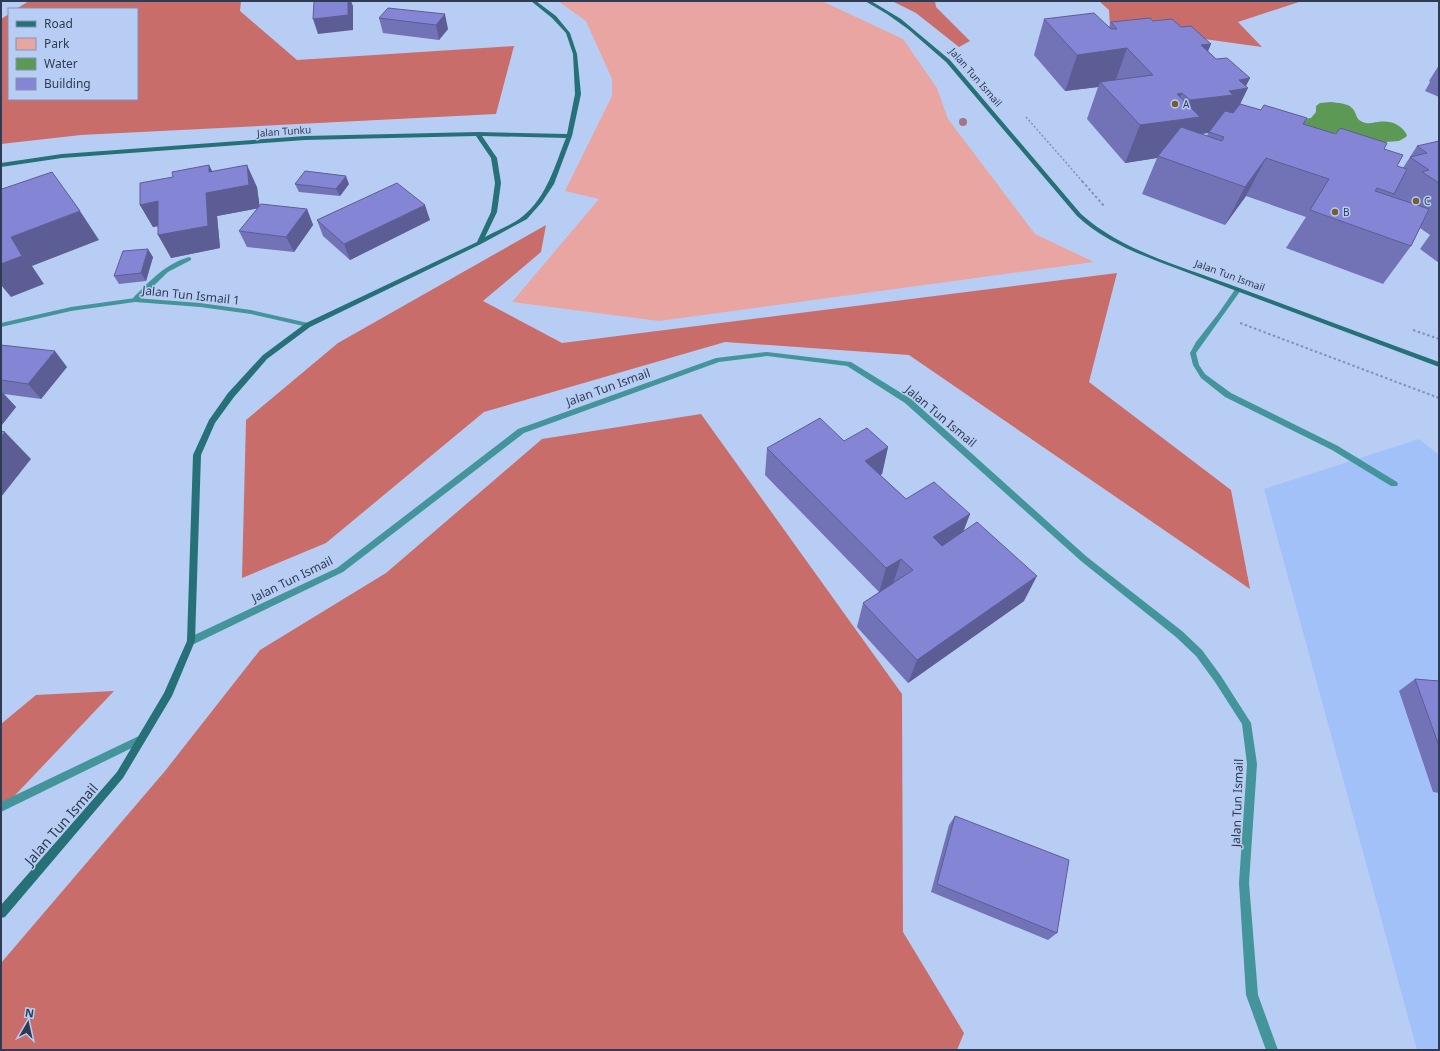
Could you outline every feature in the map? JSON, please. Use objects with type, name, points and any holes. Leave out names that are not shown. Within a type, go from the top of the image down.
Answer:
[{"type":"street","name":"Jalan Tun Ismail","points":[[1,913],[120,775],[167,696],[191,641],[197,455],[212,422],[231,395],[265,357],[308,325],[479,243],[525,218],[540,201],[551,184],[569,136],[578,94],[575,54],[568,33],[554,17],[533,1]]},
{"type":"street","name":"Jalan Tun Ismail","points":[[867,1],[901,22],[931,45],[948,61],[1086,221],[1112,239],[1164,262],[1439,365]]},
{"type":"street","name":"Jalan Tunku","points":[[1,165],[62,156],[305,138],[478,134],[569,136]]},
{"type":"street","points":[[478,134],[494,158],[498,183],[494,212],[479,243]]},
{"type":"street","points":[[135,300],[159,275],[175,263],[189,258]]},
{"type":"street","points":[[1238,290],[1193,353],[1196,365],[1203,376],[1228,395],[1334,448],[1394,484]]},
{"type":"street","name":"Jalan Tun Ismail 1","points":[[1,325],[71,309],[135,300],[200,305],[251,312],[308,325]]},
{"type":"street","name":"Jalan Tun Ismail","points":[[191,641],[340,570],[521,431],[718,360],[767,354],[849,364],[908,401],[1084,559],[1179,634],[1199,653],[1218,679],[1246,723],[1252,764],[1244,883],[1252,995],[1272,1050]]},
{"type":"street","points":[[1,807],[141,739]]},
{"type":"path","points":[[1024,114],[1106,208]]},
{"type":"path","points":[[1220,316],[1439,398]]},
{"type":"path","points":[[1409,328],[1439,339]]},
{"type":"shaded area","points":[[29,1],[241,1],[240,11],[297,60],[514,46],[496,114],[81,135],[1,144],[1,19],[8,15],[8,100],[138,100],[138,8],[18,8]]},
{"type":"shaded area","points":[[892,1],[935,1],[936,7],[970,41],[959,47],[916,13]]},
{"type":"shaded area","points":[[1099,1],[1302,1],[1238,22],[1262,47],[1110,26],[1109,10]]},
{"type":"shaded area","points":[[546,225],[541,252],[483,301],[562,343],[1117,273],[1089,382],[1231,490],[1250,589],[909,355],[725,342],[484,412],[326,543],[242,578],[246,420],[338,343]]},
{"type":"shaded area","points":[[701,414],[902,694],[903,932],[964,1033],[957,1050],[1,1050],[1,963],[165,771],[260,650],[386,573],[542,439]]},
{"type":"shaded area","points":[[1419,439],[1439,455],[1439,1050],[1417,1050],[1264,489]]},
{"type":"shaded area","points":[[114,691],[1,810],[1,724],[36,695]]},
{"type":"green space","points":[[558,1],[822,1],[903,39],[937,88],[948,119],[1035,234],[1094,262],[659,321],[512,302],[599,199],[565,191],[612,96],[612,79],[586,21]]},
{"type":"water","points":[[1331,102],[1350,106],[1354,110],[1358,119],[1362,122],[1391,122],[1402,128],[1407,135],[1399,141],[1385,142],[1383,144],[1385,150],[1340,133],[1329,133],[1293,120],[1311,118],[1316,112],[1316,106],[1320,103]]},
{"type":"building","points":[[314,1],[348,1],[348,15],[313,19]]},
{"type":"building","points":[[388,8],[445,14],[436,25],[379,18]]},
{"type":"building","points":[[1094,13],[1111,29],[1117,29],[1111,22],[1150,18],[1153,21],[1172,19],[1181,27],[1191,26],[1211,44],[1201,45],[1216,59],[1227,58],[1250,78],[1239,80],[1248,88],[1229,91],[1233,95],[1190,100],[1182,93],[1177,94],[1200,117],[1140,125],[1100,82],[1153,75],[1127,48],[1077,55],[1044,19]]},
{"type":"building","points":[[1240,104],[1261,110],[1264,105],[1307,118],[1303,124],[1336,134],[1340,128],[1387,143],[1384,149],[1403,155],[1397,166],[1407,169],[1394,194],[1377,188],[1375,191],[1429,209],[1411,246],[1310,210],[1329,179],[1266,158],[1245,187],[1158,156],[1181,127],[1222,141],[1224,137],[1209,132],[1225,111],[1233,113]]},
{"type":"building","points":[[1439,141],[1439,183],[1422,172],[1429,170],[1410,157],[1427,153],[1417,146]]},
{"type":"building","points":[[209,165],[209,172],[247,165],[249,185],[206,193],[208,226],[158,235],[158,201],[140,205],[140,183],[173,177],[172,172]]},
{"type":"building","points":[[305,171],[346,176],[336,189],[295,184]]},
{"type":"building","points":[[52,172],[80,211],[11,237],[22,256],[1,264],[1,187],[2,189]]},
{"type":"building","points":[[397,183],[425,205],[344,244],[317,220]]},
{"type":"building","points":[[261,204],[307,209],[286,237],[239,231]]},
{"type":"building","points":[[148,249],[141,273],[114,276],[123,251]]},
{"type":"building","points":[[1,345],[55,351],[28,384],[1,380]]},
{"type":"building","points":[[820,418],[844,441],[867,428],[888,447],[865,461],[906,499],[934,482],[970,514],[933,537],[942,546],[977,522],[1037,576],[917,660],[863,603],[913,570],[901,559],[886,568],[767,448]]},
{"type":"building","points":[[1,431],[5,432],[1,437]]},
{"type":"building","points":[[1415,679],[1439,681],[1439,746]]},
{"type":"building","points":[[955,816],[1069,860],[1057,933],[937,884]]},
{"type":"place","name":"A","points":[[1175,104]]},
{"type":"place","name":"C","points":[[1416,201]]},
{"type":"place","name":"B","points":[[1335,212]]}]
